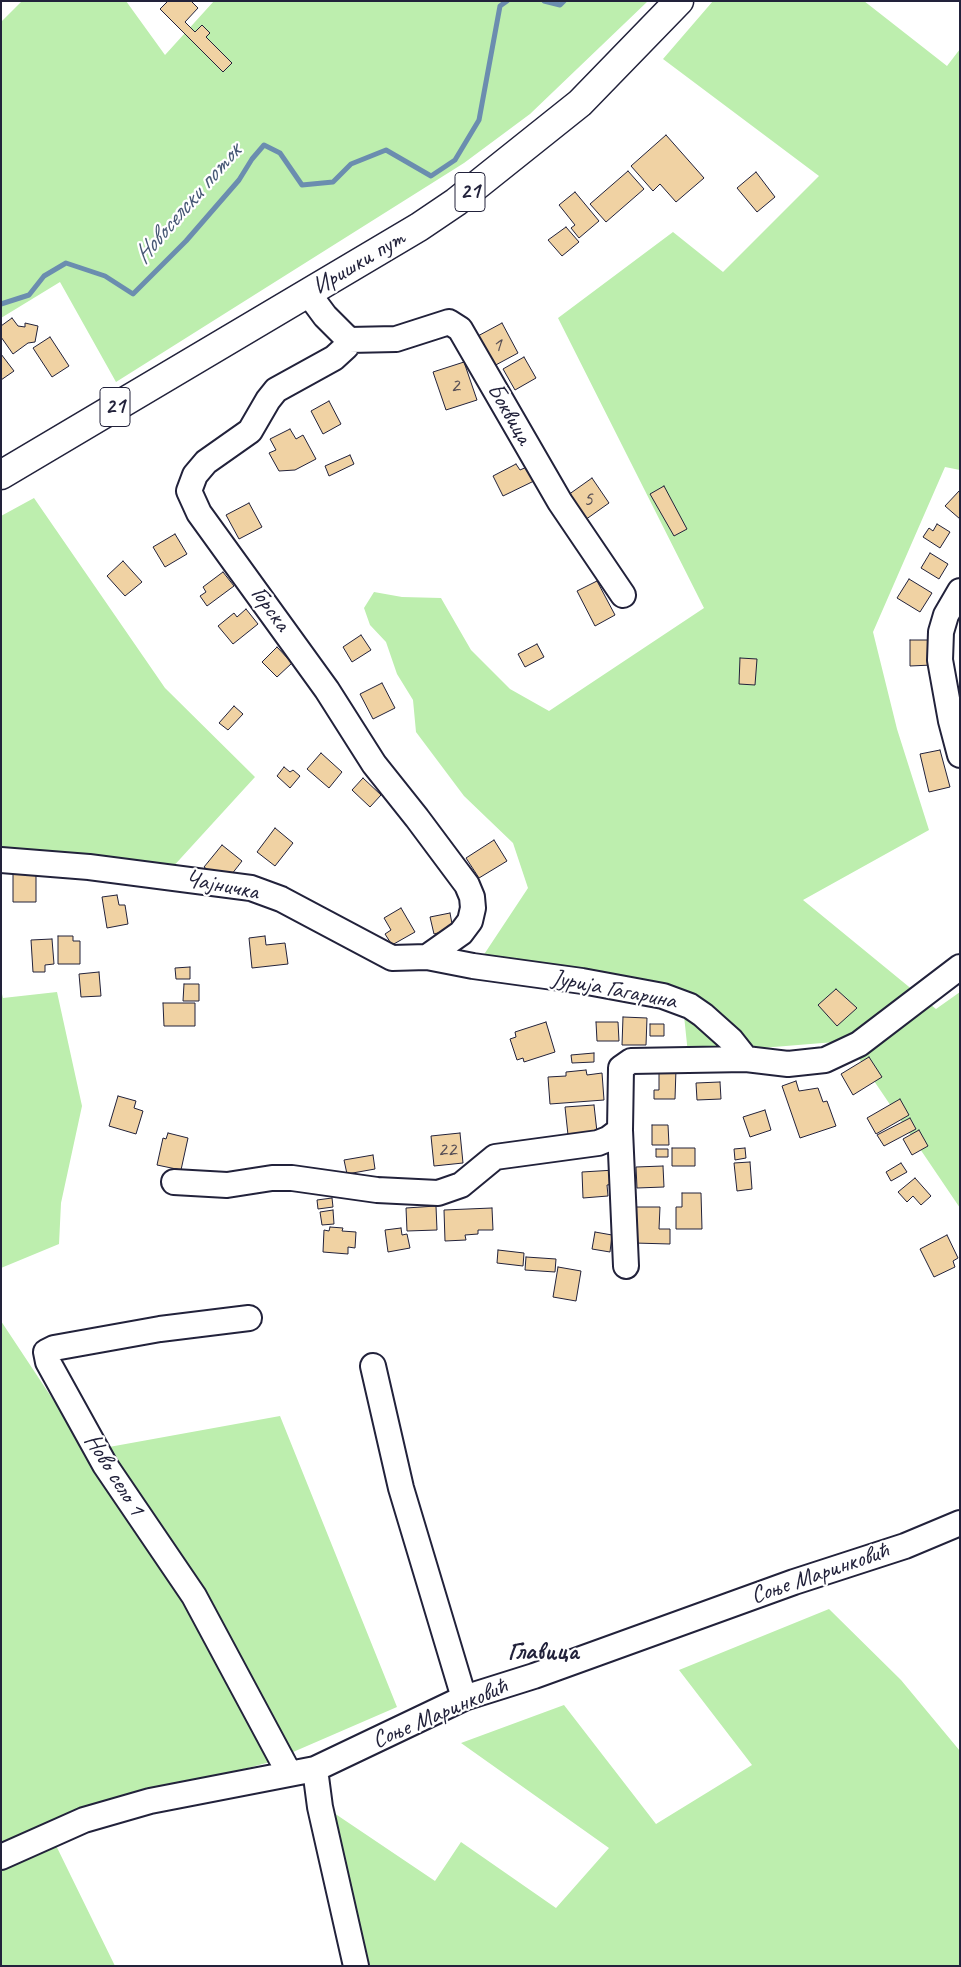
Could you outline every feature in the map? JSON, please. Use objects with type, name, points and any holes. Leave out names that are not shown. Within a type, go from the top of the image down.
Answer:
[{"type":"main road","name":"Иришки пут","points":[[1,475],[419,227],[498,170],[580,103],[679,1]]},
{"type":"street","points":[[308,293],[324,316],[348,340]]},
{"type":"street","name":"Боквица","points":[[348,340],[381,341],[396,339],[449,322],[456,326],[476,354],[560,502],[623,595]]},
{"type":"street","name":"Горска","points":[[348,340],[343,352],[276,390],[250,431],[206,462],[194,475],[189,491],[199,513],[327,690],[374,764],[466,885],[472,897],[473,908],[470,922],[456,938],[427,957]]},
{"type":"street","points":[[960,592],[946,615],[941,632],[940,660],[950,721],[960,755]]},
{"type":"street","name":"Чајничка","points":[[1,860],[89,867],[250,888],[281,899],[392,958],[427,957]]},
{"type":"street","name":"Јурија Гагарина","points":[[427,957],[474,966],[582,980],[663,996],[690,1006],[703,1015],[731,1040],[746,1059]]},
{"type":"street","points":[[626,1266],[620,1130],[620,1073],[624,1065],[631,1062],[645,1061],[746,1059],[788,1064],[825,1060],[859,1044],[960,967]]},
{"type":"street","points":[[174,1182],[227,1185],[272,1178],[292,1178],[377,1190],[438,1193],[461,1185],[495,1157],[598,1143],[608,1139],[620,1130]]},
{"type":"street","name":"Ново село 1","points":[[249,1318],[160,1329],[54,1348],[46,1352],[48,1362],[105,1465],[194,1596],[289,1773]]},
{"type":"street","points":[[373,1366],[401,1488],[464,1698]]},
{"type":"street","name":"Соње Маринковић","points":[[1,1857],[84,1820],[150,1801],[316,1768],[464,1698],[534,1676],[794,1582],[905,1546],[960,1523]]},
{"type":"street","points":[[316,1768],[320,1807],[356,1966]]},
{"type":"green space","points":[[22,1],[126,1],[165,55],[214,1],[648,1],[530,114],[464,163],[116,382],[60,282],[1,318],[1,22]]},
{"type":"green space","points":[[713,1],[864,1],[947,66],[960,49],[960,470],[945,467],[873,632],[897,729],[929,830],[803,900],[936,1009],[960,992],[960,1208],[847,1041],[688,1054],[682,996],[483,956],[528,888],[513,843],[464,796],[416,732],[413,700],[397,674],[386,642],[370,625],[364,608],[374,592],[402,597],[441,598],[471,650],[510,689],[549,711],[704,608],[558,318],[673,232],[723,272],[819,176],[663,59]]},
{"type":"green space","points":[[34,498],[165,688],[255,777],[170,870],[1,856],[1,516]]},
{"type":"green space","points":[[1,990],[3,998],[57,992],[82,1106],[61,1203],[59,1244],[1,1268]]},
{"type":"green space","points":[[1,1321],[87,1451],[280,1416],[397,1707],[270,1762],[45,1823],[115,1966],[1,1966]]},
{"type":"green space","points":[[829,1609],[901,1680],[960,1751],[960,1966],[353,1966],[313,1824],[334,1813],[435,1881],[461,1842],[556,1908],[609,1848],[461,1743],[564,1705],[656,1824],[752,1765],[679,1670]]},
{"type":"building","points":[[168,1],[191,1],[198,8],[185,22],[195,32],[202,25],[210,33],[206,37],[232,63],[223,72],[160,9]]},
{"type":"building","points":[[666,135],[704,178],[676,202],[660,184],[653,191],[631,166]]},
{"type":"building","points":[[628,171],[644,189],[606,222],[590,204]]},
{"type":"building","points":[[756,172],[775,197],[757,212],[737,188]]},
{"type":"building","points":[[575,192],[599,221],[579,238],[571,228],[575,225],[559,205]]},
{"type":"building","points":[[566,227],[579,242],[562,256],[548,240]]},
{"type":"building","points":[[12,318],[18,326],[25,327],[25,323],[38,326],[35,342],[28,343],[13,354],[1,337],[1,326]]},
{"type":"building","points":[[502,323],[518,353],[492,367],[476,337]]},
{"type":"building","points":[[50,337],[69,366],[52,377],[33,348]]},
{"type":"building","points":[[1,354],[14,371],[1,380]]},
{"type":"building","points":[[524,357],[536,378],[515,390],[503,369]]},
{"type":"building","points":[[464,362],[477,400],[446,410],[433,372]]},
{"type":"building","points":[[329,401],[341,424],[323,434],[311,411]]},
{"type":"building","points":[[290,429],[296,439],[303,435],[316,459],[295,470],[279,471],[269,453],[276,450],[270,439]]},
{"type":"building","points":[[350,455],[354,464],[329,476],[325,466]]},
{"type":"building","points":[[516,464],[520,470],[529,466],[536,480],[503,496],[493,476]]},
{"type":"building","points":[[592,478],[609,503],[585,520],[568,495]]},
{"type":"building","points":[[664,486],[687,529],[674,536],[650,494]]},
{"type":"building","points":[[960,490],[960,519],[945,506]]},
{"type":"building","points":[[249,503],[262,527],[239,539],[226,515]]},
{"type":"building","points":[[937,524],[950,532],[940,548],[923,537],[929,528],[933,531]]},
{"type":"building","points":[[175,534],[187,554],[165,567],[153,547]]},
{"type":"building","points":[[930,553],[948,564],[939,579],[921,568]]},
{"type":"building","points":[[123,561],[142,582],[125,596],[107,576]]},
{"type":"building","points":[[223,572],[234,586],[207,606],[200,596],[206,592],[203,587]]},
{"type":"building","points":[[909,579],[932,593],[920,612],[897,598]]},
{"type":"building","points":[[597,581],[615,615],[595,626],[577,591]]},
{"type":"building","points":[[246,609],[258,624],[233,644],[218,626],[234,613],[237,617]]},
{"type":"building","points":[[361,635],[371,650],[352,662],[343,647]]},
{"type":"building","points":[[910,640],[931,640],[932,665],[910,666]]},
{"type":"building","points":[[537,644],[544,657],[525,667],[518,654]]},
{"type":"building","points":[[277,647],[292,663],[277,677],[262,662]]},
{"type":"building","points":[[740,658],[757,659],[755,685],[739,684]]},
{"type":"building","points":[[382,683],[395,708],[373,719],[360,694]]},
{"type":"building","points":[[234,706],[243,714],[228,730],[219,723]]},
{"type":"building","points":[[940,750],[950,787],[929,792],[920,754]]},
{"type":"building","points":[[321,753],[342,772],[329,788],[307,769]]},
{"type":"building","points":[[284,767],[290,772],[293,770],[300,776],[290,788],[277,776]]},
{"type":"building","points":[[363,778],[381,795],[370,807],[352,790]]},
{"type":"building","points":[[275,828],[293,843],[275,866],[257,852]]},
{"type":"building","points":[[494,840],[507,861],[479,878],[466,858]]},
{"type":"building","points":[[222,845],[242,861],[228,879],[220,879],[204,867]]},
{"type":"building","points":[[13,873],[36,874],[36,902],[13,902]]},
{"type":"building","points":[[117,895],[119,905],[125,905],[128,924],[107,928],[102,897]]},
{"type":"building","points":[[401,908],[415,932],[392,945],[385,934],[391,930],[384,918]]},
{"type":"building","points":[[450,913],[453,929],[434,934],[430,917]]},
{"type":"building","points":[[58,936],[73,936],[73,941],[80,941],[80,964],[58,964]]},
{"type":"building","points":[[265,936],[266,945],[285,943],[288,964],[252,968],[249,938]]},
{"type":"building","points":[[52,939],[54,964],[45,965],[45,972],[33,972],[31,940]]},
{"type":"building","points":[[190,967],[190,979],[176,979],[175,968]]},
{"type":"building","points":[[99,972],[101,996],[81,997],[79,974]]},
{"type":"building","points":[[184,984],[199,984],[199,1001],[183,1001]]},
{"type":"building","points":[[836,989],[857,1008],[837,1026],[818,1005]]},
{"type":"building","points":[[163,1003],[195,1003],[195,1026],[164,1026]]},
{"type":"building","points":[[623,1017],[647,1018],[646,1045],[622,1045]]},
{"type":"building","points":[[546,1022],[555,1052],[524,1062],[523,1058],[517,1060],[510,1039],[516,1037],[515,1032]]},
{"type":"building","points":[[596,1022],[618,1022],[619,1041],[597,1041]]},
{"type":"building","points":[[650,1024],[664,1024],[664,1036],[650,1036]]},
{"type":"building","points":[[594,1053],[594,1062],[572,1063],[571,1055]]},
{"type":"building","points":[[869,1057],[882,1077],[853,1095],[841,1074]]},
{"type":"building","points":[[659,1069],[676,1069],[675,1099],[654,1099],[654,1090],[659,1090]]},
{"type":"building","points":[[586,1070],[587,1075],[602,1073],[604,1100],[550,1104],[548,1077],[566,1076],[566,1072]]},
{"type":"building","points":[[796,1081],[799,1091],[818,1088],[823,1102],[827,1101],[836,1126],[800,1138],[782,1086]]},
{"type":"building","points":[[720,1082],[721,1099],[697,1100],[696,1083]]},
{"type":"building","points":[[118,1096],[136,1101],[134,1108],[143,1111],[136,1134],[109,1126]]},
{"type":"building","points":[[900,1099],[909,1115],[876,1134],[867,1118]]},
{"type":"building","points":[[594,1105],[597,1132],[568,1135],[565,1107]]},
{"type":"building","points":[[765,1110],[771,1130],[750,1137],[743,1117]]},
{"type":"building","points":[[910,1118],[916,1129],[884,1146],[877,1135]]},
{"type":"building","points":[[652,1125],[668,1125],[669,1145],[652,1145]]},
{"type":"building","points":[[919,1130],[928,1146],[912,1155],[903,1139]]},
{"type":"building","points":[[168,1133],[188,1138],[181,1170],[157,1165],[163,1138],[166,1139]]},
{"type":"building","points":[[460,1133],[463,1163],[434,1166],[431,1136]]},
{"type":"building","points":[[672,1148],[695,1148],[695,1166],[672,1166]]},
{"type":"building","points":[[745,1148],[746,1158],[735,1160],[734,1149]]},
{"type":"building","points":[[656,1149],[668,1149],[668,1157],[656,1157]]},
{"type":"building","points":[[373,1155],[375,1169],[347,1174],[344,1160]]},
{"type":"building","points":[[750,1162],[752,1189],[737,1191],[734,1163]]},
{"type":"building","points":[[901,1163],[907,1172],[891,1181],[886,1172]]},
{"type":"building","points":[[663,1166],[664,1187],[637,1188],[636,1167]]},
{"type":"building","points":[[615,1170],[616,1184],[607,1185],[608,1196],[583,1198],[582,1172]]},
{"type":"building","points":[[915,1178],[931,1196],[921,1205],[913,1196],[907,1202],[898,1192]]},
{"type":"building","points":[[682,1193],[701,1193],[702,1229],[676,1229],[676,1207],[682,1207]]},
{"type":"building","points":[[332,1198],[333,1207],[318,1209],[317,1200]]},
{"type":"building","points":[[436,1206],[437,1230],[407,1231],[406,1208]]},
{"type":"building","points":[[636,1207],[660,1207],[659,1229],[670,1229],[670,1244],[634,1243]]},
{"type":"building","points":[[492,1208],[493,1230],[478,1230],[478,1234],[465,1235],[466,1240],[445,1241],[444,1210]]},
{"type":"building","points":[[333,1210],[334,1224],[322,1225],[320,1212]]},
{"type":"building","points":[[330,1227],[343,1228],[342,1231],[356,1232],[355,1248],[348,1247],[348,1254],[323,1252],[324,1230],[329,1231]]},
{"type":"building","points":[[401,1228],[402,1235],[407,1234],[410,1248],[388,1252],[385,1230]]},
{"type":"building","points":[[595,1232],[612,1235],[610,1252],[592,1249]]},
{"type":"building","points":[[947,1235],[958,1258],[953,1261],[955,1267],[934,1277],[920,1249]]},
{"type":"building","points":[[498,1250],[524,1253],[523,1266],[497,1263]]},
{"type":"building","points":[[526,1257],[556,1259],[555,1272],[525,1270]]},
{"type":"building","points":[[558,1267],[581,1271],[576,1301],[553,1297]]},
{"type":"waterway","name":"Новоселски поток","points":[[1,304],[29,295],[44,276],[66,263],[105,276],[133,294],[186,241],[239,180],[252,159],[264,145],[280,153],[302,185],[333,182],[351,164],[386,150],[431,176],[455,160],[479,120],[500,6],[507,1]]},
{"type":"waterway","name":"Новоселски поток","points":[[544,1],[560,5],[564,1]]},
{"type":"district","name":"Главица","points":[[543,1652]]}]
